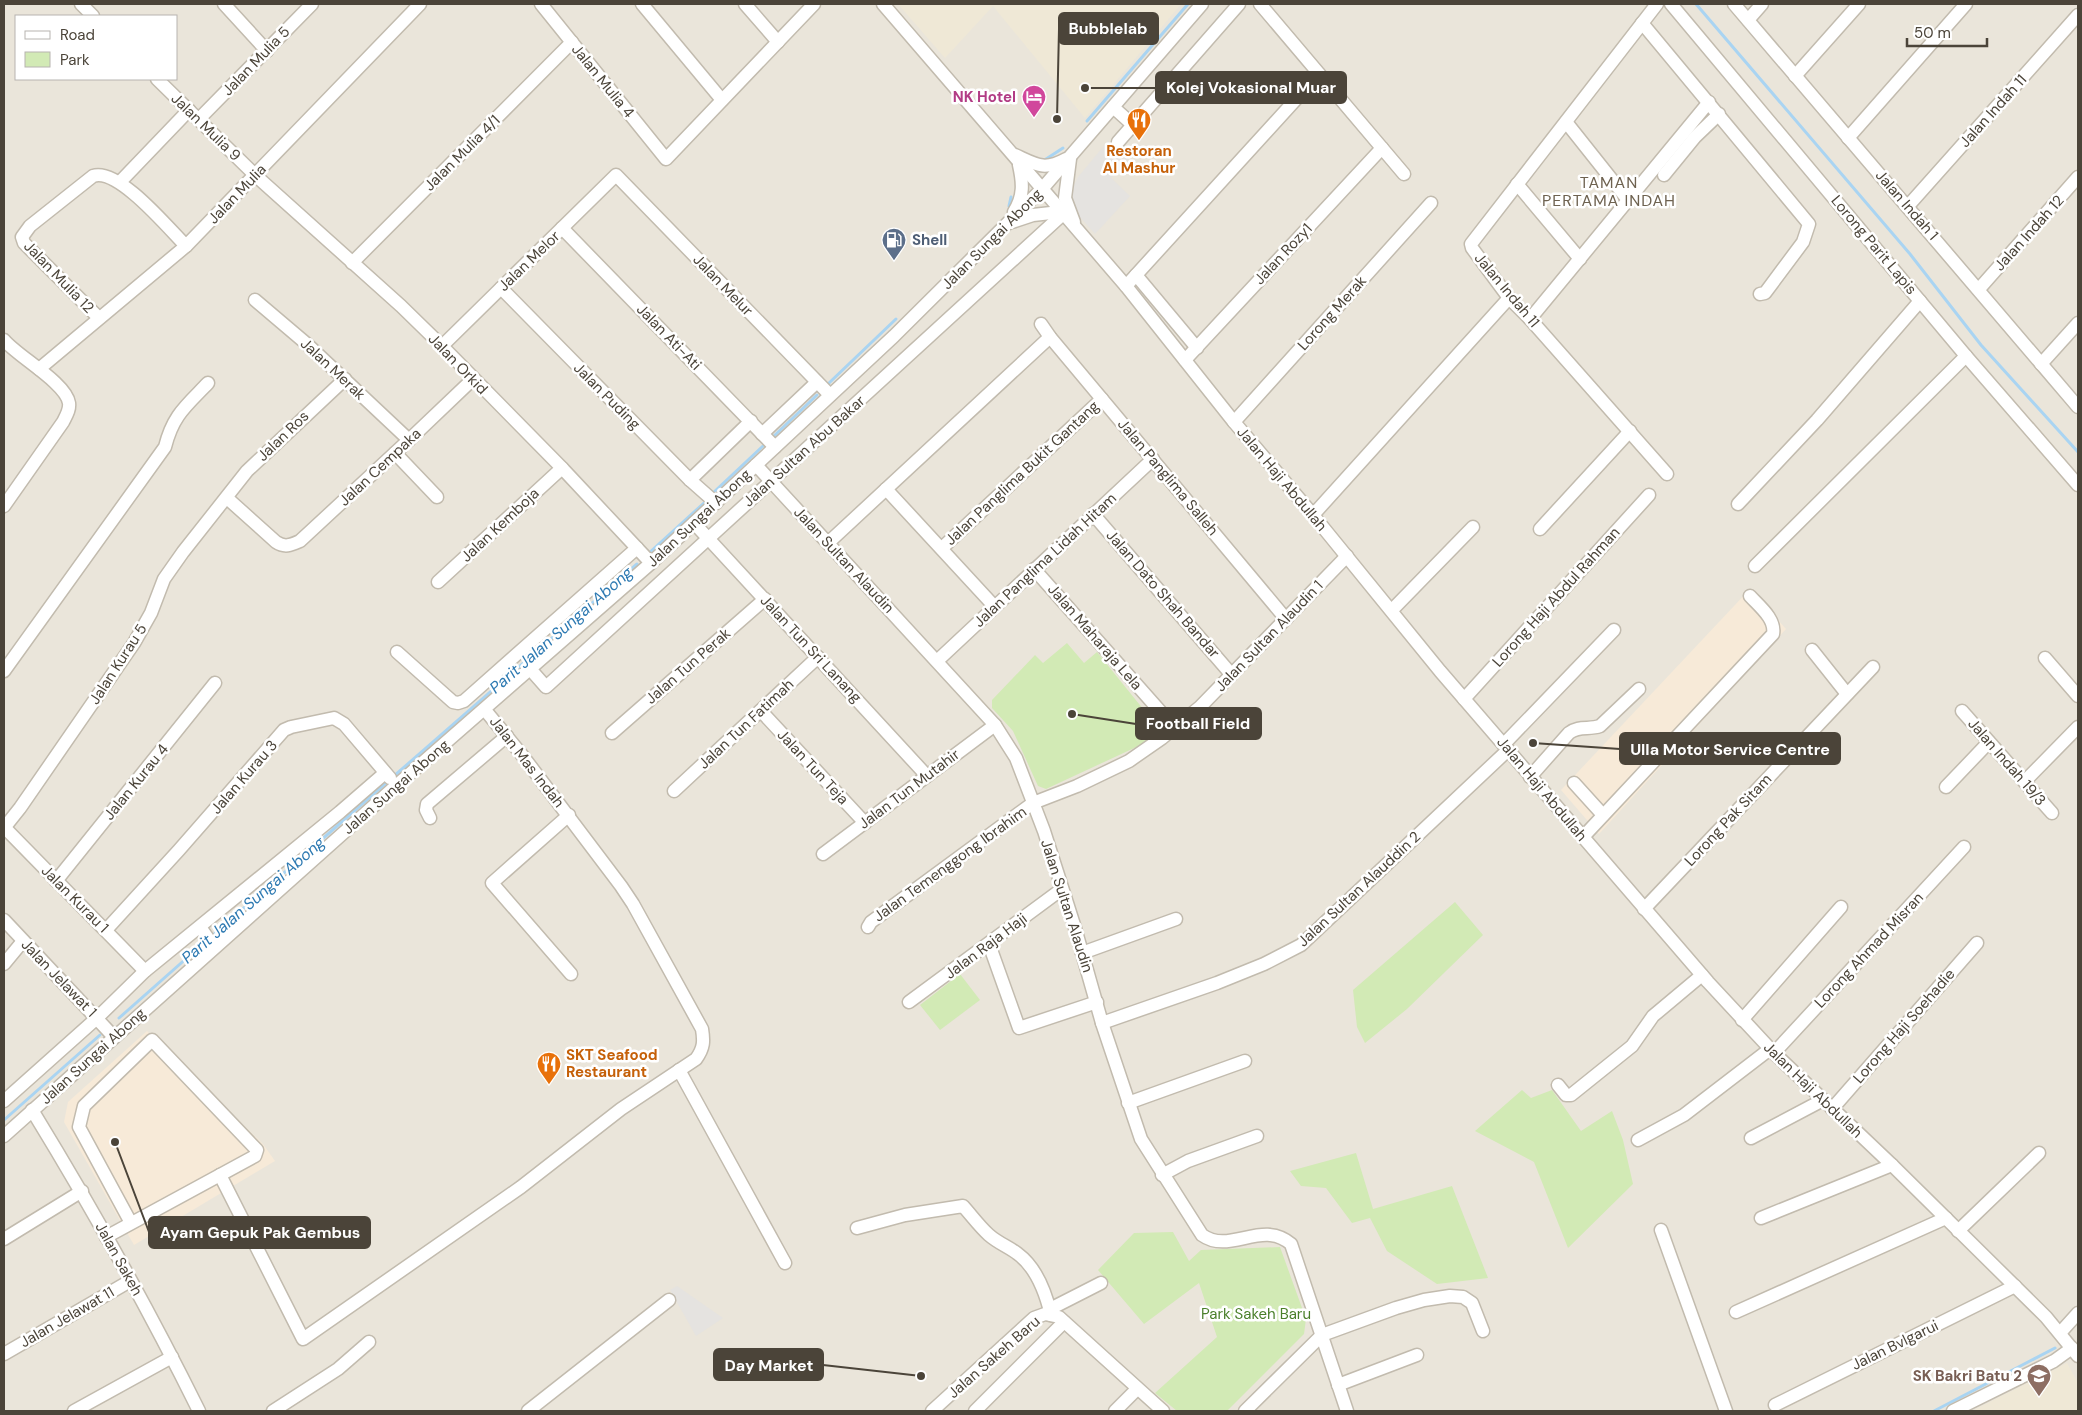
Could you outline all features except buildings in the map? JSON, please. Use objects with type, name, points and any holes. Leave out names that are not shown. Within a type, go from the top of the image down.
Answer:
[{"type":"street","points":[[81,4],[92,15]]},
{"type":"street","points":[[224,4],[266,51]]},
{"type":"street","name":"Jalan Mulia 5","points":[[200,119],[312,4]]},
{"type":"street","name":"Jalan Mulia","points":[[39,369],[186,246],[420,4]]},
{"type":"street","name":"Jalan Mulia 4","points":[[541,4],[666,159],[722,100]]},
{"type":"street","points":[[642,4],[722,100],[814,4]]},
{"type":"street","points":[[745,4],[778,42]]},
{"type":"street","name":"Jalan Haji Abdullah","points":[[883,4],[1018,163],[1126,286],[1234,422],[1464,699],[1702,975],[1772,1051],[2015,1286],[2060,1333],[2075,1352]]},
{"type":"street","name":"Jalan Sungai Abong","points":[[4,1136],[114,1037],[207,938],[346,818],[396,786],[531,670],[652,563],[830,396],[1042,189],[1072,157],[1202,4]]},
{"type":"street","points":[[1118,142],[1239,4]]},
{"type":"street","points":[[1260,4],[1404,174]]},
{"type":"street","name":"Jalan Indah 11","points":[[1657,4],[1471,244],[1509,298],[1530,319],[1667,474]]},
{"type":"street","name":"Lorong Parit Lapis","points":[[1671,4],[1966,356],[2078,486]]},
{"type":"street","name":"Jalan Indah 1","points":[[1734,4],[2078,407]]},
{"type":"street","points":[[1748,20],[1762,4]]},
{"type":"street","points":[[1795,76],[1858,4]]},
{"type":"street","points":[[1848,138],[1966,4]]},
{"type":"street","name":"Jalan Indah 11","points":[[1908,206],[2078,16]]},
{"type":"street","points":[[1642,23],[1808,224],[1803,242],[1766,293],[1760,294]]},
{"type":"street","name":"Jalan Mulia 4/1","points":[[352,263],[572,42]]},
{"type":"street","points":[[1126,286],[1319,74]]},
{"type":"street","name":"Jalan Mulia 9","points":[[158,80],[200,119],[255,175]]},
{"type":"street","points":[[1530,319],[1709,102]]},
{"type":"street","points":[[1113,107],[1133,125]]},
{"type":"street","points":[[186,246],[120,182],[189,110]]},
{"type":"street","points":[[1664,175],[1695,136],[1719,114]]},
{"type":"street","points":[[1566,122],[1628,200]]},
{"type":"street","name":"Jalan Rozy1","points":[[1185,360],[1382,148]]},
{"type":"street","points":[[1009,152],[1038,166],[1049,167],[1072,157]]},
{"type":"street","points":[[1072,157],[1065,198],[1069,212],[1079,232]]},
{"type":"street","points":[[1006,225],[1019,204],[1022,194],[1023,181],[1018,163]]},
{"type":"street","name":"Jalan Mulia 12","points":[[99,318],[24,243],[22,237],[30,226],[93,176],[103,175],[120,182]]},
{"type":"street","name":"Jalan Orkid","points":[[255,175],[401,306],[442,346],[652,563]]},
{"type":"street","name":"Jalan Melor","points":[[442,346],[616,175]]},
{"type":"street","name":"Jalan Melur","points":[[616,175],[830,396]]},
{"type":"street","name":"Jalan Indah 12","points":[[1979,289],[2078,177]]},
{"type":"street","points":[[1517,184],[1580,259]]},
{"type":"street","name":"Lorong Merak","points":[[1234,422],[1431,203]]},
{"type":"street","points":[[1006,225],[1033,215],[1062,213]]},
{"type":"street","name":"Jalan Sultan Abu Bakar","points":[[531,670],[546,687],[1062,213]]},
{"type":"street","name":"Jalan Ati-Ati","points":[[562,228],[775,447]]},
{"type":"street","points":[[1136,275],[1197,348]]},
{"type":"street","name":"Jalan Puding","points":[[501,288],[690,480],[716,503]]},
{"type":"street","points":[[1313,515],[1509,298]]},
{"type":"street","name":"Jalan Merak","points":[[255,300],[308,345],[409,440]]},
{"type":"street","points":[[1738,504],[1816,420],[1920,301]]},
{"type":"street","points":[[2041,364],[2078,323]]},
{"type":"street","name":"Jalan Panglima Salleh","points":[[1041,324],[1286,618]]},
{"type":"street","points":[[829,542],[1050,337]]},
{"type":"street","points":[[4,506],[63,422],[68,411],[69,402],[63,392],[39,369],[5,343]]},
{"type":"street","points":[[1754,566],[1966,356]]},
{"type":"street","name":"Jalan Cempaka","points":[[227,498],[281,545],[290,546],[300,540],[395,454],[473,379]]},
{"type":"street","name":"Jalan Ros","points":[[227,498],[248,471],[345,380]]},
{"type":"street","points":[[762,434],[816,382]]},
{"type":"street","points":[[4,671],[165,447],[170,429],[179,412],[208,383]]},
{"type":"street","name":"Jalan Panglima Bukit Gantang","points":[[942,548],[1102,399]]},
{"type":"street","points":[[690,480],[751,421]]},
{"type":"street","points":[[1540,529],[1630,432]]},
{"type":"street","points":[[395,454],[437,497]]},
{"type":"street","name":"Jalan Panglima Lidah Hitam","points":[[937,661],[1153,459]]},
{"type":"street","name":"Jalan Sultan Alaudin","points":[[756,465],[829,542],[995,725],[1016,758],[1033,803],[1062,889],[1102,1023],[1140,1140],[1202,1235],[1211,1241],[1221,1242],[1267,1234],[1276,1235],[1291,1244],[1322,1335]]},
{"type":"street","name":"Jalan Kemboja","points":[[438,582],[562,468]]},
{"type":"street","points":[[886,489],[994,606]]},
{"type":"street","name":"Lorong Haji Abdul Rahman","points":[[1464,699],[1649,494]]},
{"type":"street","name":"Jalan Kurau 5","points":[[4,828],[134,643],[151,613],[164,578],[227,498]]},
{"type":"street","name":"Jalan Dato Shah Bandar","points":[[1093,514],[1231,674]]},
{"type":"street","name":"Jalan Tun Sri Lanang","points":[[694,523],[927,776]]},
{"type":"street","points":[[1392,610],[1473,527]]},
{"type":"street","points":[[397,652],[453,702],[464,701],[637,548]]},
{"type":"street","name":"Jalan Sultan Alaudin 1","points":[[1033,803],[1077,786],[1129,761],[1174,728],[1200,707],[1347,556]]},
{"type":"street","name":"Jalan Maharaja Lela","points":[[1034,569],[1174,728]]},
{"type":"street","points":[[1583,837],[1773,634],[1774,627],[1772,622],[1750,596]]},
{"type":"street","name":"Jalan Tun Perak","points":[[612,733],[764,599]]},
{"type":"street","name":"Jalan Sultan Alauddin 2","points":[[1102,1023],[1217,983],[1272,961],[1301,945],[1506,747],[1614,630]]},
{"type":"street","points":[[1812,650],[1847,694]]},
{"type":"street","name":"Jalan Tun Fatimah","points":[[674,791],[818,657]]},
{"type":"street","points":[[2045,658],[2078,696]]},
{"type":"street","name":"Lorong Pak Sitam","points":[[1644,909],[1873,667]]},
{"type":"street","name":"Jalan Kurau 4","points":[[56,881],[215,683]]},
{"type":"street","points":[[1530,777],[1569,732],[1576,728],[1600,726],[1639,689]]},
{"type":"street","name":"Jalan Mas Indah","points":[[220,1175],[303,1339],[522,1188],[621,1110],[696,1059],[701,1052],[704,1042],[702,1029],[634,904],[569,815],[485,710]]},
{"type":"street","name":"Jalan Tun Teja","points":[[761,710],[864,823]]},
{"type":"street","name":"Jalan Indah 19/3","points":[[1962,711],[2052,813]]},
{"type":"street","name":"Jalan Kurau 3","points":[[106,930],[180,850],[284,730],[334,718],[344,724],[396,786]]},
{"type":"street","name":"Jalan Tun Mutahir","points":[[823,854],[995,725]]},
{"type":"street","points":[[2025,781],[2078,727]]},
{"type":"street","points":[[430,818],[426,810],[427,804],[507,736]]},
{"type":"street","points":[[1946,787],[1989,742]]},
{"type":"street","points":[[4,1101],[97,1018],[145,971],[207,938],[346,818],[385,773]]},
{"type":"street","points":[[1574,783],[1603,815]]},
{"type":"street","name":"Jalan Temenggong Ibrahim","points":[[868,927],[871,922],[1033,803]]},
{"type":"street","points":[[569,815],[492,883],[571,974]]},
{"type":"street","name":"Jalan Kurau 1","points":[[4,828],[145,971]]},
{"type":"street","name":"Lorong Ahmad Misran","points":[[1638,1140],[1684,1116],[1772,1051],[1964,847]]},
{"type":"street","name":"Jalan Raja Haji","points":[[909,1002],[1062,889]]},
{"type":"street","points":[[1742,1020],[1841,907]]},
{"type":"street","points":[[1082,953],[1176,919]]},
{"type":"street","name":"Jalan Jelawat 1","points":[[4,920],[114,1037]]},
{"type":"street","points":[[4,964],[23,941]]},
{"type":"street","name":"Lorong Haji Soehadie","points":[[1828,1105],[1977,943]]},
{"type":"street","points":[[989,944],[1019,1028],[1097,1002]]},
{"type":"street","points":[[1558,1084],[1566,1095],[1571,1096],[1632,1046],[1654,1016],[1702,975]]},
{"type":"street","points":[[106,1237],[255,1156],[257,1150],[152,1040],[84,1106],[79,1127],[131,1223]]},
{"type":"street","points":[[1128,1103],[1245,1061]]},
{"type":"street","points":[[679,1070],[785,1264]]},
{"type":"street","points":[[1751,1138],[1828,1105]]},
{"type":"street","name":"Jalan Sakeh","points":[[32,1110],[82,1191],[172,1357],[199,1411]]},
{"type":"street","points":[[1162,1175],[1188,1161],[1257,1136]]},
{"type":"street","points":[[1958,1231],[2039,1153]]},
{"type":"street","points":[[1761,1218],[1892,1165]]},
{"type":"street","points":[[4,1240],[82,1191]]},
{"type":"street","points":[[857,1228],[906,1215],[963,1206],[989,1236],[1019,1254],[1029,1265],[1056,1316],[1163,1411]]},
{"type":"street","points":[[1736,1312],[1946,1218]]},
{"type":"street","points":[[1661,1230],[1726,1411]]},
{"type":"street","name":"Jalan Jelawat 11","points":[[4,1354],[130,1281]]},
{"type":"street","points":[[975,1411],[1056,1316],[1101,1283]]},
{"type":"street","name":"Jalan Bvlgarui","points":[[1775,1405],[2015,1286]]},
{"type":"street","points":[[1245,1411],[1322,1335],[1396,1308],[1424,1300],[1450,1296],[1463,1297],[1472,1303],[1483,1331]]},
{"type":"street","points":[[528,1411],[669,1300]]},
{"type":"street","points":[[2060,1333],[2078,1313]]},
{"type":"street","name":"Jalan Sakeh Baru","points":[[932,1411],[1034,1318],[1045,1314],[1056,1316]]},
{"type":"street","points":[[1322,1335],[1347,1411]]},
{"type":"street","points":[[273,1411],[338,1369],[369,1342]]},
{"type":"street","points":[[1953,1411],[2054,1360],[2075,1352]]},
{"type":"street","points":[[1338,1385],[1417,1355]]},
{"type":"street","points":[[74,1411],[172,1357]]},
{"type":"street","points":[[1115,1411],[1137,1389]]},
{"type":"shaded area","points":[[4,4],[2078,4],[2078,1411],[4,1411]]},
{"type":"shaded area","points":[[898,4],[1181,4],[1085,118],[993,6],[945,58]]},
{"type":"shaded area","points":[[1108,141],[1128,159],[1111,178],[1130,196],[1095,234],[1079,216],[1072,195],[1073,187],[1078,177]]},
{"type":"shaded area","points":[[1750,589],[1786,629],[1599,834],[1561,790]]},
{"type":"shaded area","points":[[147,1031],[263,1144],[275,1161],[134,1245],[64,1122],[68,1102]]},
{"type":"shaded area","points":[[677,1286],[723,1318],[696,1336],[670,1290]]},
{"type":"shaded area","name":"SK Bakri Batu 2","points":[[2067,1363],[2078,1383],[2078,1411],[1972,1411]]},
{"type":"green space","points":[[1067,643],[1084,663],[1097,652],[1152,720],[1152,734],[1145,743],[1046,789],[1038,786],[1013,731],[992,708],[992,700],[1035,655],[1043,663]]},
{"type":"green space","points":[[1455,902],[1483,935],[1407,1009],[1365,1043],[1357,1027],[1353,990]]},
{"type":"green space","points":[[960,974],[980,1000],[940,1030],[920,1005]]},
{"type":"green space","points":[[1522,1090],[1531,1098],[1552,1090],[1581,1131],[1612,1111],[1623,1140],[1633,1184],[1568,1248],[1534,1162],[1475,1131]]},
{"type":"green space","points":[[1356,1153],[1373,1209],[1452,1186],[1488,1278],[1437,1284],[1387,1251],[1370,1218],[1352,1223],[1326,1188],[1301,1186],[1290,1171]]},
{"type":"green space","name":"Park Sakeh Baru","points":[[1173,1232],[1189,1261],[1201,1250],[1280,1247],[1306,1319],[1304,1334],[1227,1411],[1177,1411],[1155,1393],[1217,1337],[1199,1283],[1144,1324],[1098,1270],[1134,1233]]},
{"type":"waterway","name":"Parit Jalan Sungai Abong","points":[[1087,121],[1188,4]]},
{"type":"waterway","points":[[1696,4],[1910,254],[1981,345],[2078,452]]},
{"type":"waterway","name":"Parit Jalan Sungai Abong","points":[[1043,161],[1063,148]]},
{"type":"waterway","name":"Parit Jalan Sungai Abong","points":[[1009,206],[1011,197]]},
{"type":"waterway","name":"Parit Jalan Sungai Abong","points":[[829,383],[896,319]]},
{"type":"waterway","name":"Parit Jalan Sungai Abong","points":[[774,436],[817,395]]},
{"type":"waterway","name":"Parit Jalan Sungai Abong","points":[[714,492],[763,446]]},
{"type":"waterway","name":"Parit Jalan Sungai Abong","points":[[649,553],[704,503]]},
{"type":"waterway","name":"Parit Jalan Sungai Abong","points":[[394,776],[637,564]]},
{"type":"waterway","name":"Parit Jalan Sungai Abong","points":[[211,937],[387,782]]},
{"type":"waterway","name":"Parit Jalan Sungai Abong","points":[[119,1018],[206,941]]},
{"type":"waterway","name":"Parit Jalan Sungai Abong","points":[[4,1120],[100,1035]]},
{"type":"waterway","points":[[1934,1411],[2055,1348]]},
{"type":"place","name":"Kolej Vokasional Muar","points":[[1085,88]]},
{"type":"place","name":"NK Hotel","points":[[1034,118]]},
{"type":"place","name":"Bubblelab","points":[[1057,119]]},
{"type":"place","name":"Restoran Al Mashur","points":[[1139,141]]},
{"type":"place","name":"Shell","points":[[894,261]]},
{"type":"place","name":"Football Field","points":[[1072,714]]},
{"type":"place","name":"Ulla Motor Service Centre","points":[[1533,743]]},
{"type":"place","name":"SKT Seafood Restaurant","points":[[549,1085]]},
{"type":"place","name":"Ayam Gepuk Pak Gembus","points":[[115,1142]]},
{"type":"place","name":"Day Market","points":[[921,1376]]},
{"type":"place","name":"SK Bakri Batu 2","points":[[2039,1397]]},
{"type":"district","name":"TAMAN PERTAMA INDAH","points":[[1609,191]]}]
